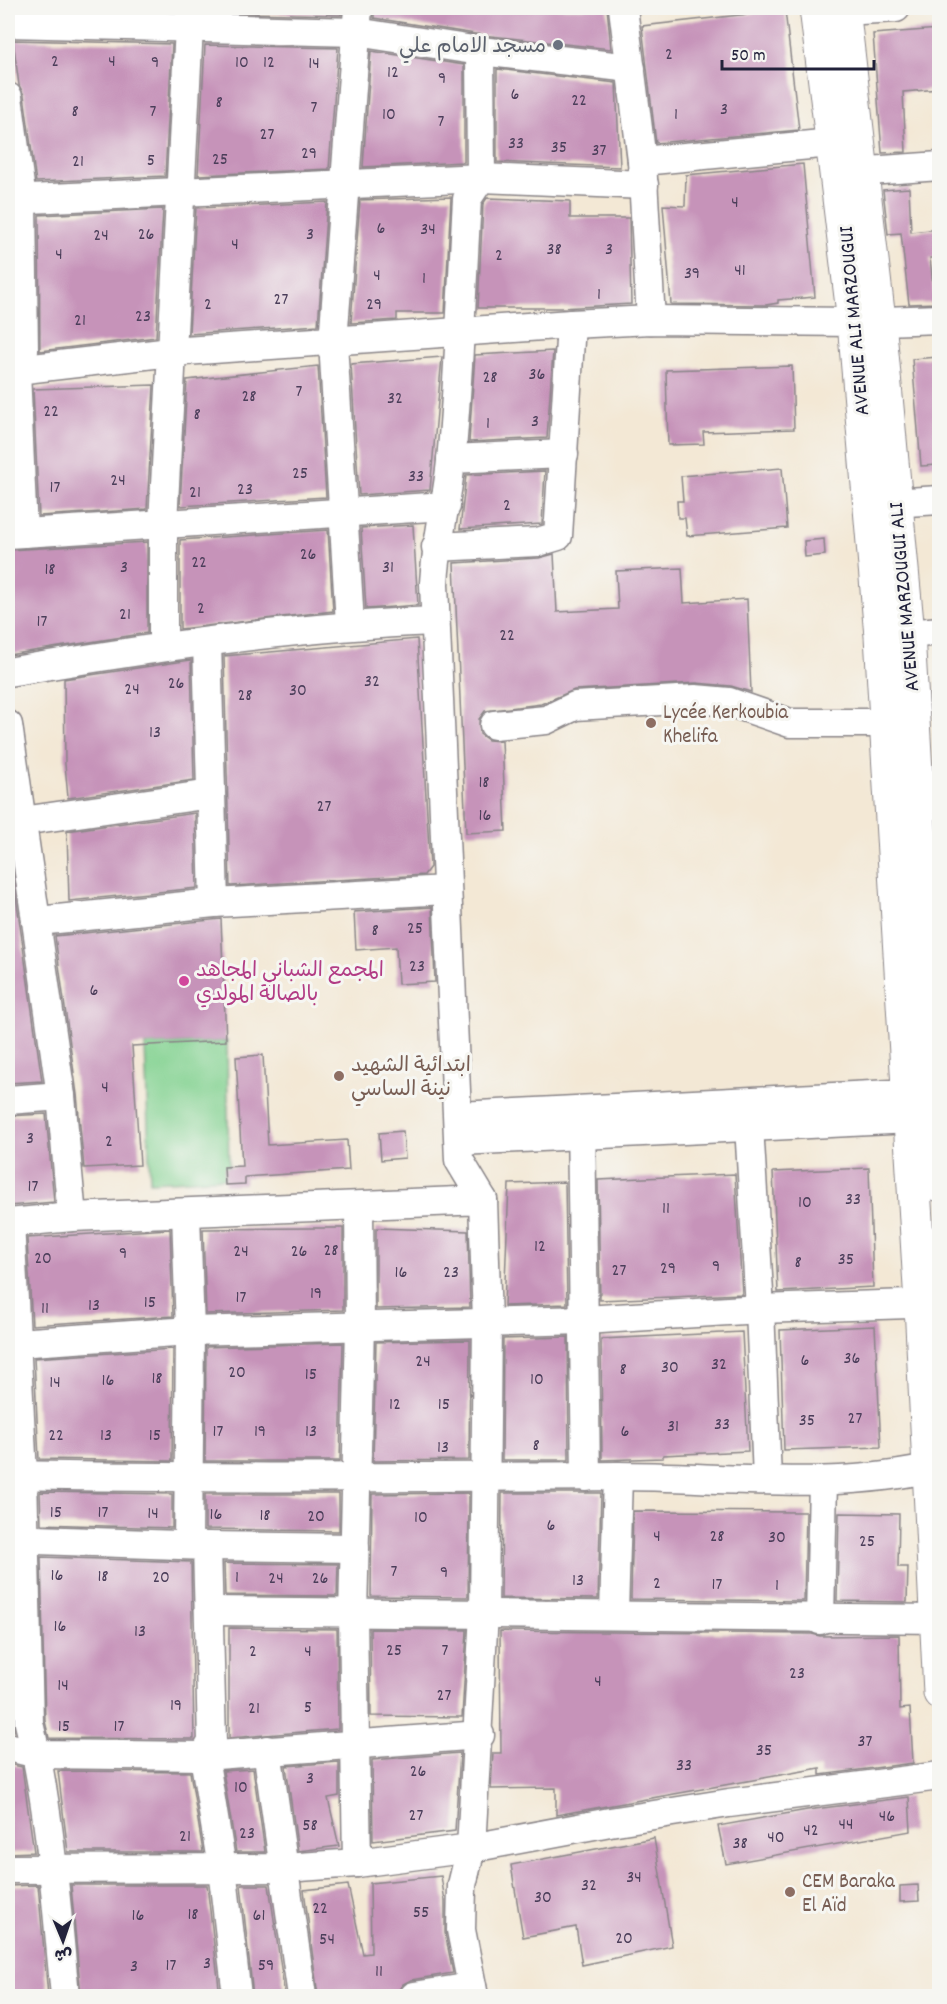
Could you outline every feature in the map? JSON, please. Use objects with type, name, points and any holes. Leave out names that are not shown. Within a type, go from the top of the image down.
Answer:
[{"type":"main road","name":"AVENUE ALI MARZOUGUI","points":[[834,9],[867,322],[882,504],[910,634]]},
{"type":"main road","name":"AVENUE MARZOUGUI ALI","points":[[910,634],[900,723],[930,1304],[939,1693]]},
{"type":"main road","name":"AVENUE MARZOUGUI ALI","points":[[900,723],[928,784],[934,993],[918,1101],[938,1146],[939,1185]]},
{"type":"street","points":[[629,8],[631,68],[643,173],[651,320]]},
{"type":"street","points":[[834,9],[896,8]]},
{"type":"street","points":[[8,23],[190,17],[357,20],[480,51],[631,68]]},
{"type":"street","points":[[163,646],[163,524],[190,17]]},
{"type":"street","points":[[350,624],[333,342],[357,20]]},
{"type":"street","points":[[414,1996],[473,1992],[461,1930],[462,1885],[471,1848],[480,1735],[484,1613],[487,1322],[483,1200],[459,1160],[460,1128],[446,890],[435,621],[436,547],[446,506],[451,459],[467,199],[481,178],[480,51]]},
{"type":"street","points":[[8,97],[24,351],[12,371],[15,534],[446,506]]},
{"type":"street","points":[[15,200],[181,194],[481,178],[643,173],[848,157],[939,166]]},
{"type":"street","points":[[12,371],[171,352],[571,324],[651,320],[867,322],[939,319]]},
{"type":"street","points":[[436,547],[538,542],[558,536],[571,324]]},
{"type":"street","points":[[451,459],[564,454]]},
{"type":"street","points":[[882,504],[939,500]]},
{"type":"street","points":[[8,672],[163,646],[350,624],[435,621]]},
{"type":"street","points":[[207,642],[214,903]]},
{"type":"street","points":[[494,725],[546,720],[563,710],[583,705],[695,699],[729,702],[790,723],[900,723]]},
{"type":"street","points":[[8,725],[38,921],[61,1096],[72,1216]]},
{"type":"street","points":[[22,820],[211,794]]},
{"type":"street","points":[[38,921],[214,903],[446,890]]},
{"type":"street","points":[[8,1100],[61,1096]]},
{"type":"street","points":[[460,1128],[581,1124],[918,1101]]},
{"type":"street","points":[[748,1114],[767,1479]]},
{"type":"street","points":[[581,1124],[586,1477]]},
{"type":"street","points":[[65,1996],[53,1871],[37,1754],[29,1723],[18,1626],[8,1222],[72,1216],[359,1207],[483,1200]]},
{"type":"street","points":[[357,1863],[353,1614],[360,1325],[359,1207]]},
{"type":"street","points":[[186,1213],[190,1331],[187,1476],[209,1611],[213,1742],[204,1756],[222,1868],[237,1996]]},
{"type":"street","points":[[12,1342],[190,1331],[585,1320],[760,1310],[930,1304]]},
{"type":"street","points":[[15,1475],[356,1478],[618,1476],[823,1481],[899,1475],[934,1467]]},
{"type":"street","points":[[614,1614],[618,1476]]},
{"type":"street","points":[[820,1620],[823,1481]]},
{"type":"street","points":[[16,1538],[355,1548]]},
{"type":"street","points":[[209,1611],[353,1614],[614,1614],[820,1620],[937,1619]]},
{"type":"street","points":[[8,1747],[37,1754],[204,1756],[480,1735]]},
{"type":"street","points":[[267,1750],[302,1996]]},
{"type":"street","points":[[8,1869],[53,1871],[285,1868],[357,1863],[471,1848],[729,1803],[939,1776]]},
{"type":"green space","points":[[227,1041],[229,1178],[150,1182],[145,1045]]},
{"type":"building","points":[[47,8],[174,8],[173,11]]},
{"type":"building","points":[[206,8],[341,8],[341,15],[206,12]]},
{"type":"building","name":"مسجد الامام علي","points":[[374,8],[607,8],[611,49],[482,35],[374,18]]},
{"type":"building","points":[[785,10],[799,130],[656,143],[642,26]]},
{"type":"building","points":[[939,29],[939,89],[903,92],[906,152],[882,153],[873,34]]},
{"type":"building","points":[[13,40],[172,44],[165,176],[36,182],[24,95],[19,85]]},
{"type":"building","points":[[205,45],[338,48],[329,169],[198,175]]},
{"type":"building","points":[[371,51],[464,65],[464,162],[363,167]]},
{"type":"building","points":[[497,69],[616,83],[620,167],[497,162]]},
{"type":"building","points":[[803,164],[815,297],[778,300],[778,303],[766,305],[671,304],[663,205],[685,206],[686,175]]},
{"type":"building","points":[[909,188],[911,232],[939,229],[939,258],[930,258],[935,303],[909,304],[901,233],[888,234],[883,190]]},
{"type":"building","points":[[451,197],[445,313],[397,313],[397,320],[351,323],[360,200]]},
{"type":"building","points":[[487,198],[570,201],[570,218],[629,218],[631,304],[561,308],[478,308],[483,204]]},
{"type":"building","points":[[327,202],[318,325],[189,334],[196,208]]},
{"type":"building","points":[[163,209],[156,337],[40,351],[39,215]]},
{"type":"building","points":[[553,351],[547,438],[469,442],[475,355]]},
{"type":"building","points":[[442,357],[430,490],[359,495],[351,364]]},
{"type":"building","points":[[939,357],[939,465],[921,466],[912,359]]},
{"type":"building","points":[[318,366],[326,497],[180,506],[187,380]]},
{"type":"building","points":[[792,366],[794,429],[703,432],[704,444],[668,445],[666,370]]},
{"type":"building","points":[[154,385],[147,509],[39,516],[33,389]]},
{"type":"building","points":[[782,468],[787,528],[687,536],[685,518],[678,518],[677,501],[683,501],[681,476]]},
{"type":"building","points":[[545,471],[542,524],[460,529],[466,475]]},
{"type":"building","points":[[413,525],[418,605],[366,609],[361,528]]},
{"type":"building","points":[[328,530],[333,611],[180,629],[180,540]]},
{"type":"building","points":[[824,539],[825,555],[805,557],[804,541]]},
{"type":"building","points":[[147,542],[147,633],[8,655],[8,550]]},
{"type":"building","points":[[554,554],[557,612],[618,609],[616,571],[682,568],[684,603],[747,599],[751,692],[731,686],[696,683],[574,690],[541,704],[485,711],[479,719],[480,734],[488,740],[502,741],[506,831],[466,833],[454,563],[539,558]]},
{"type":"building","points":[[417,639],[430,867],[424,875],[230,886],[224,656]]},
{"type":"building","points":[[191,660],[194,780],[68,798],[65,764],[64,679]]},
{"type":"building","points":[[195,813],[197,888],[69,901],[67,831]]},
{"type":"building","points":[[8,862],[11,862],[42,1081],[8,1083]]},
{"type":"building","points":[[432,907],[435,982],[398,984],[396,947],[356,950],[354,912]]},
{"type":"building","points":[[221,919],[226,1041],[132,1046],[140,1165],[84,1168],[77,1094],[55,936]]},
{"type":"building","points":[[263,1055],[268,1145],[347,1140],[349,1170],[245,1177],[245,1184],[225,1185],[224,1167],[242,1166],[236,1057]]},
{"type":"building","points":[[46,1114],[54,1202],[8,1206],[8,1116]]},
{"type":"building","points":[[403,1131],[405,1158],[381,1160],[379,1133]]},
{"type":"building","points":[[869,1168],[873,1287],[778,1292],[773,1172]]},
{"type":"building","points":[[735,1174],[742,1294],[600,1300],[598,1180]]},
{"type":"building","points":[[565,1182],[567,1304],[504,1306],[509,1184]]},
{"type":"building","points":[[343,1228],[343,1310],[206,1314],[203,1229]]},
{"type":"building","points":[[376,1228],[468,1231],[470,1307],[376,1309]]},
{"type":"building","points":[[170,1229],[173,1316],[32,1325],[27,1238]]},
{"type":"building","points":[[875,1326],[881,1447],[784,1450],[780,1330]]},
{"type":"building","points":[[742,1332],[748,1451],[602,1460],[601,1339]]},
{"type":"building","points":[[568,1337],[569,1460],[502,1460],[503,1339]]},
{"type":"building","points":[[470,1340],[469,1460],[373,1461],[376,1342]]},
{"type":"building","points":[[343,1343],[340,1461],[205,1461],[206,1347]]},
{"type":"building","points":[[173,1349],[172,1461],[39,1459],[34,1358]]},
{"type":"building","points":[[40,1492],[172,1494],[172,1528],[41,1524]]},
{"type":"building","points":[[469,1493],[468,1597],[371,1596],[372,1494]]},
{"type":"building","points":[[502,1493],[601,1493],[598,1599],[501,1598]]},
{"type":"building","points":[[205,1494],[339,1494],[339,1531],[205,1529]]},
{"type":"building","points":[[633,1511],[806,1512],[804,1601],[631,1599]]},
{"type":"building","points":[[839,1513],[899,1514],[898,1567],[908,1567],[907,1602],[837,1601]]},
{"type":"building","points":[[8,1556],[13,1723],[14,1731],[8,1731]]},
{"type":"building","points":[[41,1557],[191,1562],[194,1739],[49,1738],[45,1721]]},
{"type":"building","points":[[224,1563],[338,1564],[337,1596],[225,1595]]},
{"type":"building","points":[[229,1628],[337,1629],[338,1729],[229,1738]]},
{"type":"building","points":[[370,1629],[467,1630],[462,1717],[371,1716]]},
{"type":"building","points":[[500,1631],[899,1635],[900,1709],[910,1708],[913,1763],[820,1775],[820,1768],[556,1815],[556,1788],[491,1789],[493,1753],[501,1753]]},
{"type":"building","points":[[460,1753],[455,1831],[373,1841],[372,1760]]},
{"type":"building","points":[[339,1762],[339,1796],[328,1798],[339,1846],[298,1851],[286,1766]]},
{"type":"building","points":[[8,1764],[22,1767],[34,1852],[8,1853]]},
{"type":"building","points":[[253,1769],[265,1852],[236,1852],[223,1771]]},
{"type":"building","points":[[58,1771],[190,1772],[203,1852],[68,1852]]},
{"type":"building","points":[[909,1797],[911,1831],[726,1864],[718,1826],[807,1810]]},
{"type":"building","points":[[654,1838],[672,1946],[582,1965],[576,1927],[523,1937],[511,1865]]},
{"type":"building","points":[[441,1876],[445,1901],[445,1933],[453,1973],[411,1980],[403,1984],[398,1991],[360,1996],[318,1996],[304,1890],[348,1885],[363,1954],[371,1953],[370,1883]]},
{"type":"building","points":[[38,1885],[48,1996],[8,1996],[8,1886]]},
{"type":"building","points":[[71,1885],[207,1885],[220,1996],[81,1996]]},
{"type":"building","points":[[241,1885],[269,1885],[285,1996],[253,1996]]},
{"type":"building","points":[[918,1885],[919,1901],[900,1902],[900,1886]]},
{"type":"place","name":"مسجد الامام علي","points":[[558,45]]},
{"type":"place","name":"Lycée Kerkoubia Khelifa","points":[[651,723]]},
{"type":"place","name":"المجمع الشباني المجاهد بالصالة المولدي","points":[[184,981]]},
{"type":"place","name":"ابتدائية الشهيد نينة الساسي","points":[[339,1076]]},
{"type":"place","name":"CEM Baraka El Aïd","points":[[790,1892]]}]
